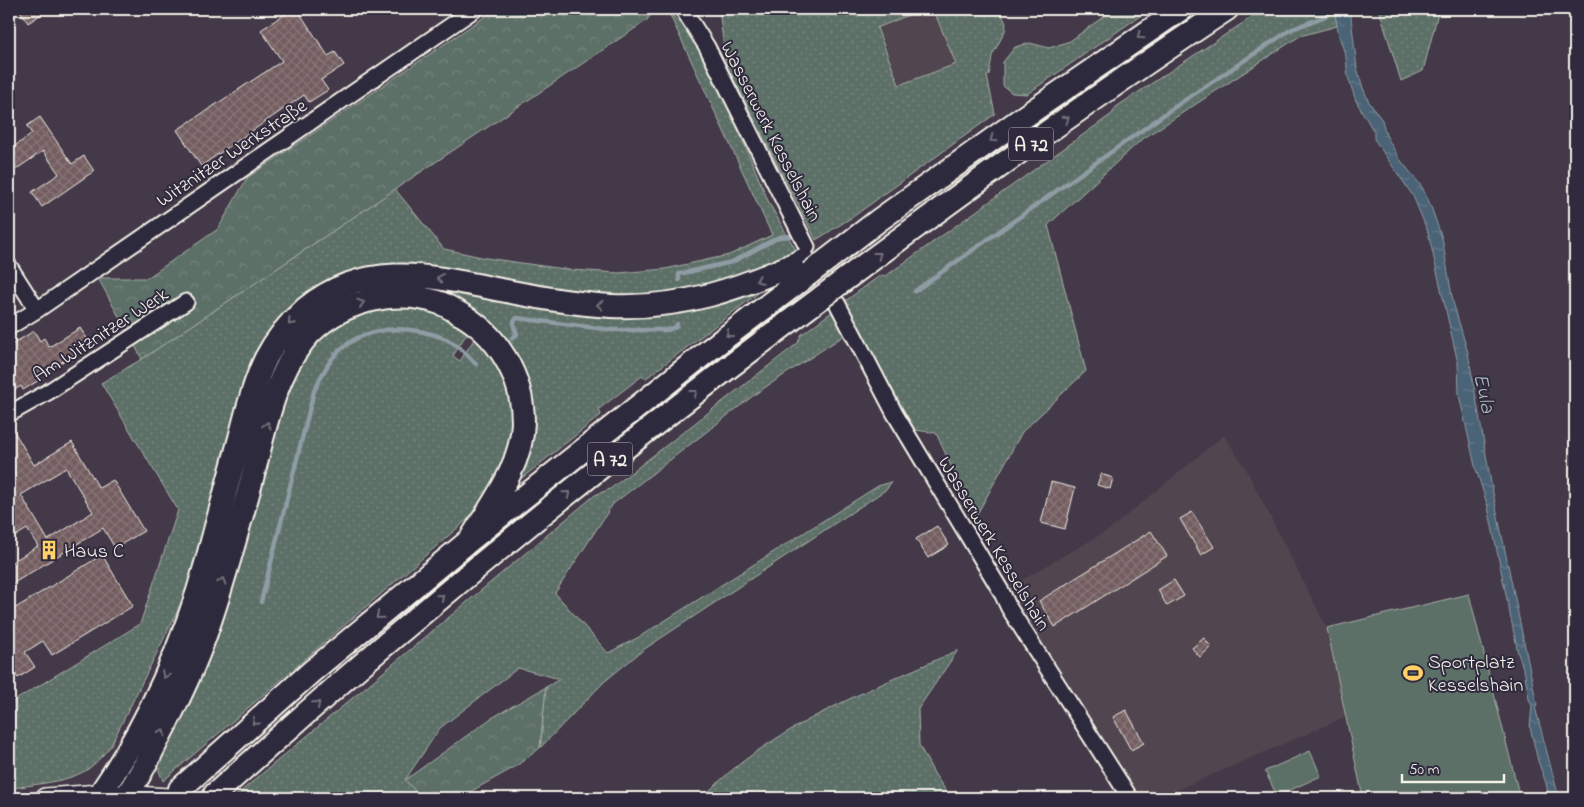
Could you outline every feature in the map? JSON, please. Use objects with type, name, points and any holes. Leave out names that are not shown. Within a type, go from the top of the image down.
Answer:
[{"type":"highway","name":"A 72","points":[[174,793],[311,672],[470,540],[709,350],[814,258],[879,220],[1018,121],[1181,9]]},
{"type":"highway","name":"A 72","points":[[215,794],[404,628],[637,438],[832,295],[953,199],[1118,82],[1227,9]]},
{"type":"highway","points":[[114,796],[123,760],[170,667],[184,630],[206,564],[248,410],[266,358],[278,337],[291,321],[315,300],[341,286],[356,281],[393,275],[414,275],[437,277],[538,298],[612,306],[643,306],[712,295],[740,287],[814,258]]},
{"type":"highway","points":[[114,796],[140,775],[178,700],[202,644],[249,492],[275,396],[285,370],[304,340],[322,322],[349,308],[378,298],[409,296],[441,303],[472,320],[494,341],[512,369],[521,396],[523,424],[517,453],[504,486],[470,540]]},
{"type":"main road","points":[[45,798],[174,793]]},
{"type":"street","name":"Witznitzer Werkstraße","points":[[9,327],[37,310],[474,9]]},
{"type":"street","name":"Wasserwerk Kesselshain","points":[[683,9],[707,47],[814,258]]},
{"type":"street","points":[[9,266],[37,310]]},
{"type":"street","name":"Wasserwerk Kesselshain","points":[[832,295],[894,414],[998,585],[1009,608],[1130,798]]},
{"type":"street","name":"Am Witznitzer Werk","points":[[9,414],[48,392],[186,302]]},
{"type":"shaded area","points":[[923,9],[933,9],[956,64],[899,85],[877,28]]},
{"type":"shaded area","points":[[1224,435],[1245,467],[1327,628],[1346,717],[1159,798],[1137,798],[1024,616],[1002,591],[1110,529]]},
{"type":"green space","points":[[496,9],[656,9],[646,21],[142,359],[98,278],[147,278],[218,229],[247,178]]},
{"type":"green space","points":[[719,9],[923,9],[877,28],[899,85],[956,64],[933,9],[999,9],[1006,23],[1005,31],[992,56],[989,75],[987,76],[995,114],[854,216],[816,240],[726,64]]},
{"type":"green space","points":[[1114,9],[1150,9],[1027,94],[1012,93],[1003,86],[1003,62],[1015,47],[1030,43],[1049,48],[1070,41]]},
{"type":"green space","points":[[1264,9],[1334,9],[1337,26],[1300,36],[1141,140],[1048,225],[1086,371],[1022,432],[975,518],[936,433],[915,430],[844,302],[878,277],[887,275],[1112,114],[1116,107]]},
{"type":"green space","points":[[1379,9],[1439,9],[1423,71],[1401,81]]},
{"type":"green space","points":[[669,13],[687,28],[726,100],[769,203],[797,252],[727,282],[685,292],[599,298],[466,274],[320,286],[300,299],[282,316],[180,606],[110,747],[92,766],[77,775],[58,781],[9,789],[9,704],[140,624],[178,510],[101,383],[142,359],[395,189],[444,249],[486,258],[571,270],[619,273],[665,269],[729,255],[772,235]]},
{"type":"green space","points":[[405,281],[460,289],[551,307],[602,312],[641,313],[677,310],[708,304],[753,289],[757,294],[645,379],[642,376],[599,409],[601,415],[522,478],[517,473],[530,428],[527,392],[518,366],[504,342],[486,322],[464,306],[438,295],[411,290],[369,292],[356,296],[333,308],[311,325],[293,344],[277,371],[269,392],[214,588],[193,645],[192,632],[198,608],[227,520],[256,405],[267,374],[279,350],[294,330],[319,308],[332,300],[358,289]]},
{"type":"green space","points":[[380,306],[425,306],[465,325],[467,333],[453,356],[460,361],[473,341],[479,337],[510,385],[516,436],[488,498],[468,519],[163,781],[159,771],[159,763],[277,414],[308,347],[344,318]]},
{"type":"green space","points":[[833,311],[845,335],[758,392],[613,504],[555,593],[608,653],[639,637],[878,486],[891,482],[887,489],[643,650],[604,682],[540,748],[546,687],[560,679],[518,668],[440,728],[405,780],[422,798],[233,798],[595,495],[610,489],[798,343],[801,335]]},
{"type":"green space","name":"Sportplatz Kesselshain","points":[[1469,594],[1520,798],[1363,798],[1327,628]]},
{"type":"green space","points":[[958,650],[918,709],[919,745],[935,775],[951,798],[702,798],[729,773],[758,751],[822,712]]},
{"type":"green space","points":[[546,687],[540,748],[515,767],[459,798],[422,798],[405,780],[490,719]]},
{"type":"green space","points":[[1310,751],[1321,776],[1277,796],[1265,771]]},
{"type":"water","points":[[1334,9],[1350,9],[1357,68],[1363,88],[1369,102],[1382,120],[1386,135],[1398,157],[1422,187],[1442,238],[1453,302],[1468,353],[1491,483],[1537,705],[1535,707],[1559,798],[1549,798],[1530,727],[1532,706],[1518,653],[1488,507],[1475,466],[1459,395],[1458,363],[1428,232],[1413,196],[1374,139],[1374,132],[1356,101],[1348,77],[1346,57],[1339,36]]},
{"type":"building","points":[[19,9],[49,9],[28,23]]},
{"type":"building","points":[[292,9],[297,9],[328,56],[335,52],[344,65],[321,80],[328,90],[309,102],[304,95],[201,166],[177,130],[282,61],[261,30]]},
{"type":"building","points":[[40,117],[72,164],[84,156],[94,171],[42,207],[32,192],[59,174],[43,151],[9,174],[9,150],[32,134],[27,126]]},
{"type":"building","points":[[80,328],[91,344],[39,376],[41,379],[23,390],[21,386],[9,393],[9,346],[34,331],[40,341],[44,338],[49,347]]},
{"type":"building","points":[[9,423],[34,465],[72,442],[99,488],[113,480],[144,531],[115,548],[103,528],[9,586],[9,564],[38,546],[27,529],[9,540]],"holes":[[[66,468],[93,512],[48,540],[21,495]]]},
{"type":"building","points":[[1101,474],[1113,478],[1110,489],[1097,485]]},
{"type":"building","points":[[1051,482],[1075,488],[1065,529],[1041,523]]},
{"type":"building","points":[[1192,512],[1214,547],[1201,555],[1180,519]]},
{"type":"building","points":[[937,526],[949,545],[928,558],[916,539]]},
{"type":"building","points":[[1151,531],[1167,556],[1055,627],[1039,601]]},
{"type":"building","points":[[102,555],[133,606],[52,655],[43,641],[25,652],[35,667],[18,678],[9,663],[9,612]]},
{"type":"building","points":[[1174,580],[1184,596],[1167,606],[1158,590]]},
{"type":"building","points":[[1204,638],[1211,647],[1200,657],[1192,648]]},
{"type":"building","points":[[1126,710],[1144,743],[1131,750],[1113,717]]},
{"type":"waterway","points":[[915,291],[1176,106],[1290,30],[1323,17],[1337,9]]},
{"type":"waterway","points":[[679,280],[679,274],[732,262],[779,237],[790,236]]},
{"type":"waterway","points":[[512,338],[517,334],[514,327],[514,321],[517,318],[612,330],[667,330],[676,327],[677,324]]},
{"type":"waterway","points":[[261,602],[314,391],[335,355],[359,337],[373,332],[402,329],[432,334],[446,339],[466,353],[476,364]]},
{"type":"place","name":"Haus C","points":[[49,550]]},
{"type":"place","name":"Sportplatz Kesselshain","points":[[1413,673]]},
{"type":"water label","name":"Eula","points":[[1485,393]]}]
